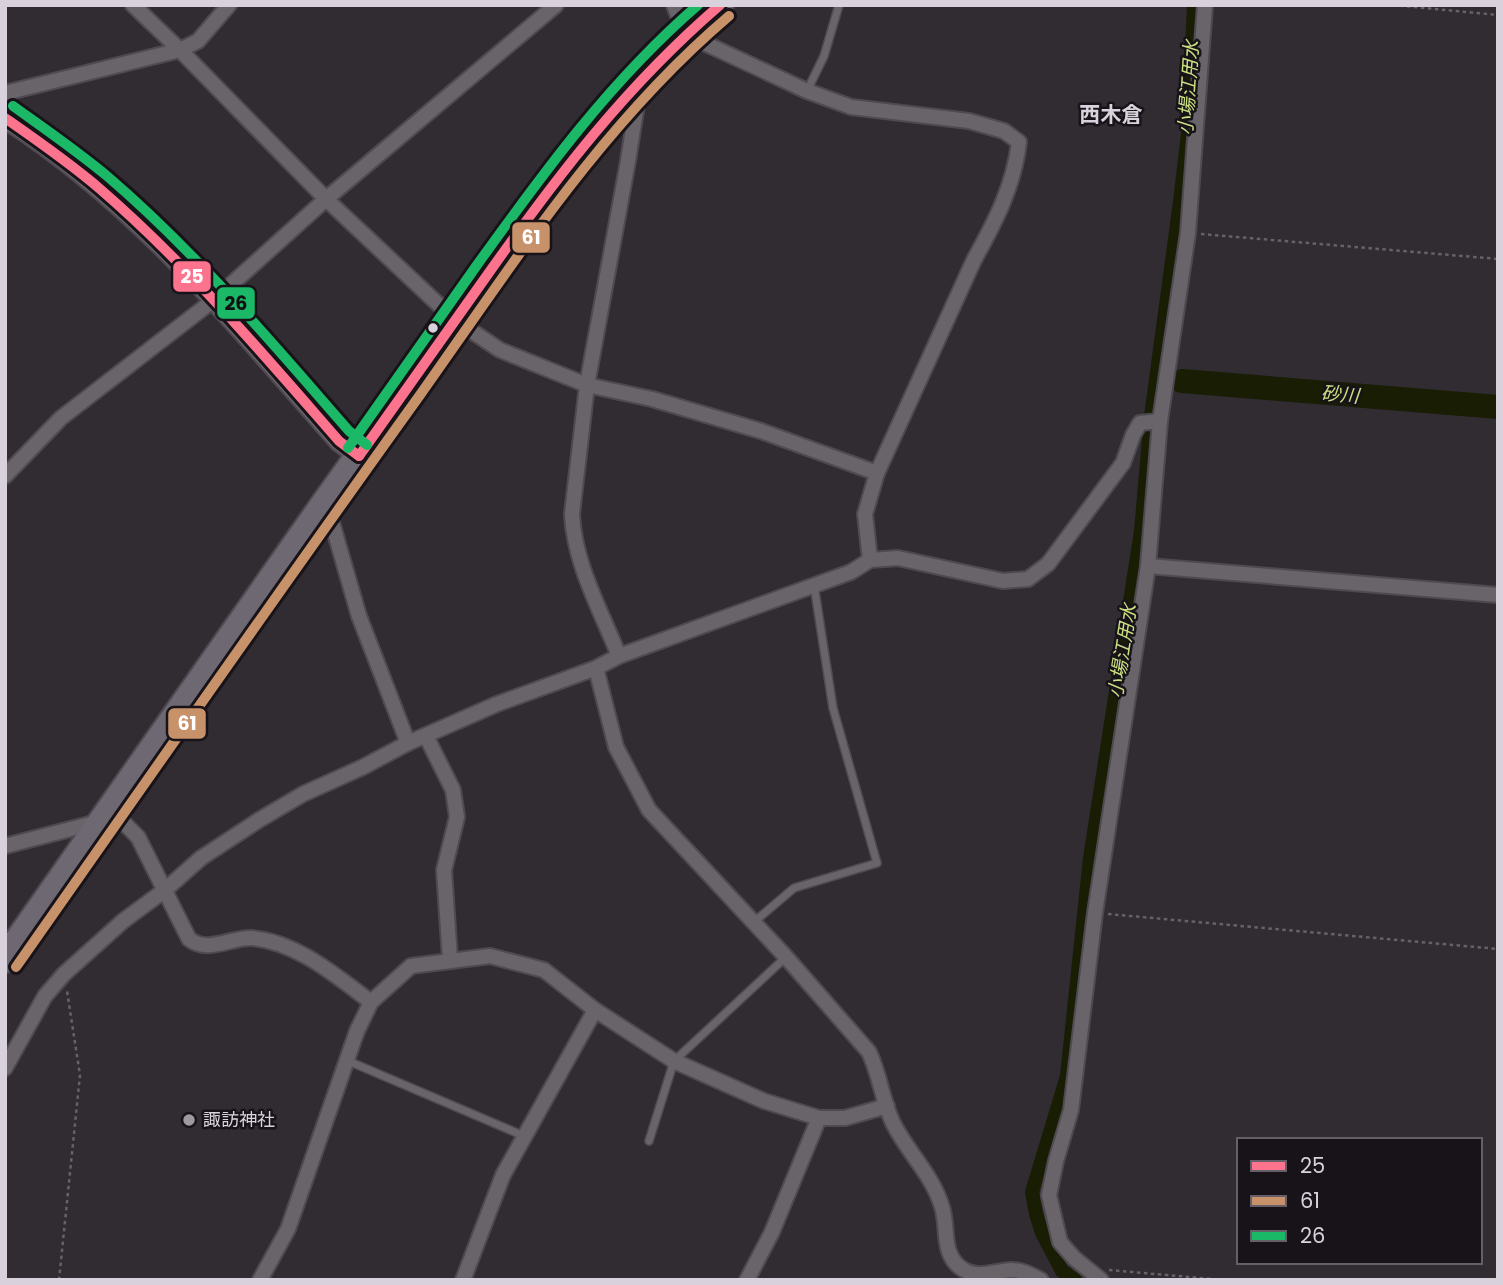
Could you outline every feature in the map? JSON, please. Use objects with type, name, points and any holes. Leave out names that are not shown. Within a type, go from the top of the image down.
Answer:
[{"type":"highway","points":[[5,958],[322,507],[573,157],[637,81],[679,18],[720,5]]},
{"type":"street","points":[[133,5],[326,200],[455,320],[500,349],[587,385],[652,399],[761,431],[877,473]]},
{"type":"street","points":[[5,93],[180,50],[198,41],[229,5]]},
{"type":"street","points":[[5,476],[61,418],[215,299],[326,200],[556,5]]},
{"type":"street","points":[[690,5],[679,18],[807,91],[851,107],[969,121],[1004,131],[1019,142],[1010,188],[993,227],[974,260],[877,473],[865,514],[870,559]]},
{"type":"street","points":[[1087,1276],[1060,1242],[1049,1195],[1056,1161],[1072,1110],[1095,913],[1149,566],[1152,421],[1188,233],[1205,5]]},
{"type":"street","points":[[619,656],[579,556],[572,514],[587,385],[628,161],[637,104],[637,81]]},
{"type":"street","points":[[5,118],[60,157],[152,236],[215,299],[339,441],[359,456]]},
{"type":"street","points":[[5,1068],[46,996],[64,974],[123,921],[165,890],[201,858],[303,794],[497,704],[596,668],[619,656],[851,572],[870,559],[898,558],[1003,581],[1028,579],[1048,564],[1123,463],[1133,435],[1152,421]]},
{"type":"street","points":[[322,507],[333,526],[359,616],[408,743]]},
{"type":"street","points":[[1149,566],[1498,595]]},
{"type":"street","points":[[596,668],[616,747],[649,810],[786,957],[869,1052],[876,1066],[887,1106],[902,1139],[927,1173],[936,1191],[943,1210],[946,1245],[951,1258],[961,1268],[975,1275],[1019,1271],[1041,1280]]},
{"type":"street","points":[[426,736],[453,790],[457,817],[444,870],[450,959]]},
{"type":"street","points":[[5,846],[105,819],[138,837],[189,939],[196,944],[205,946],[250,938],[267,941],[326,968],[371,1002]]},
{"type":"street","points":[[260,1280],[288,1229],[346,1059],[371,1002],[411,966],[490,956],[544,970],[595,1010],[674,1061],[764,1101],[819,1118],[845,1118],[887,1106]]},
{"type":"street","points":[[463,1280],[503,1175],[595,1010]]},
{"type":"street","points":[[747,1280],[772,1232],[819,1118]]},
{"type":"lane","points":[[807,91],[824,57],[839,5]]},
{"type":"lane","points":[[754,922],[794,888],[877,863],[833,708],[814,584]]},
{"type":"lane","points":[[649,1141],[674,1061],[786,957]]},
{"type":"lane","points":[[346,1059],[525,1137]]},
{"type":"path","points":[[1393,5],[1498,15]]},
{"type":"path","points":[[1188,233],[1498,259]]},
{"type":"path","points":[[1095,913],[1498,949]]},
{"type":"path","points":[[59,1280],[80,1075],[64,974]]},
{"type":"path","points":[[1087,1276],[1108,1269],[1224,1280]]},
{"type":"waterway","name":"小場江用水","points":[[1075,1280],[1062,1271],[1042,1233],[1032,1192],[1067,1076],[1090,858],[1141,531],[1151,416],[1188,133],[1194,5]]},
{"type":"waterway","name":"砂川","points":[[1182,381],[1498,407]]},
{"type":"transit line","name":"26","points":[[348,448],[553,162],[636,64],[698,5]]},
{"type":"transit line","name":"25","points":[[359,456],[514,237],[595,132],[654,67],[720,5]]},
{"type":"transit line","name":"61","points":[[16,967],[526,244],[601,148],[641,102],[683,58],[729,16]]},
{"type":"transit line","name":"26","points":[[13,106],[73,149],[140,205],[232,299],[349,431],[367,445]]},
{"type":"transit line","name":"25","points":[[5,118],[77,170],[164,248],[224,311],[339,441],[359,456]]},
{"type":"place","name":"諏訪神社","points":[[189,1120]]},
{"type":"district","name":"西木倉","points":[[1111,115]]}]
